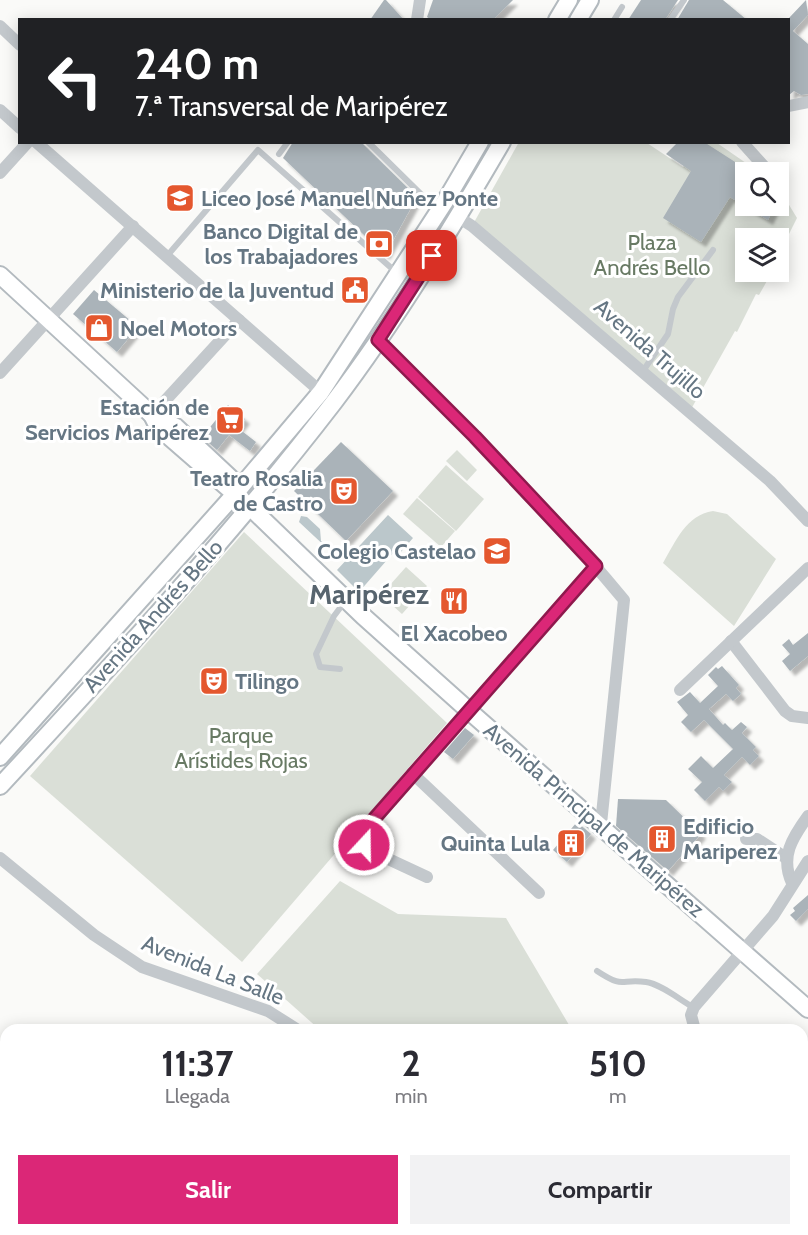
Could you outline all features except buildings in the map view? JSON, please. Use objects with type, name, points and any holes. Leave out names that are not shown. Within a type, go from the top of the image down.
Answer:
[{"type":"street","points":[[417,18],[420,0]]},
{"type":"street","points":[[558,18],[569,0]]},
{"type":"street","points":[[579,18],[590,0]]},
{"type":"street","points":[[0,26],[18,43]]},
{"type":"street","points":[[790,106],[808,102]]},
{"type":"street","points":[[0,110],[18,126]]},
{"type":"street","points":[[0,173],[26,144]]},
{"type":"street","points":[[38,144],[321,392]]},
{"type":"street","name":"Avenida Andrés Bello","points":[[0,756],[238,491],[321,392],[439,212],[479,144]]},
{"type":"street","name":"Avenida Andrés Bello","points":[[0,786],[250,507],[334,401],[378,340],[458,217],[501,144]]},
{"type":"street","points":[[744,144],[760,162]]},
{"type":"street","name":"Avenida Trujillo","points":[[458,217],[472,226],[770,481],[808,521]]},
{"type":"street","points":[[0,373],[133,226]]},
{"type":"street","name":"Avenida Principal de Maripérez","points":[[0,275],[152,415],[176,427],[229,473],[238,491],[250,507],[346,599],[468,710],[601,824],[808,1009]]},
{"type":"street","points":[[152,415],[239,320]]},
{"type":"street","points":[[378,340],[475,437],[596,566],[624,600],[601,824]]},
{"type":"street","points":[[427,877],[378,855],[364,845],[362,836],[366,828],[596,566]]},
{"type":"street","points":[[680,690],[808,568]]},
{"type":"street","points":[[731,641],[785,711],[792,716],[808,718]]},
{"type":"street","points":[[412,773],[539,893]]},
{"type":"street","points":[[792,884],[786,870],[786,858],[799,829],[808,816]]},
{"type":"street","points":[[746,839],[757,839],[786,858]]},
{"type":"street","name":"Avenida La Salle","points":[[0,858],[94,935],[142,967],[268,1011],[284,1024]]},
{"type":"street","points":[[694,1024],[692,1015],[694,1008],[773,916],[808,861]]},
{"type":"lane","points":[[671,18],[684,0]]},
{"type":"lane","points":[[615,18],[622,7]]},
{"type":"lane","points":[[279,154],[286,144]]},
{"type":"lane","points":[[370,144],[439,212]]},
{"type":"lane","points":[[167,256],[258,150],[398,274]]},
{"type":"lane","points":[[643,371],[668,334],[678,297],[713,250]]},
{"type":"lane","points":[[340,669],[320,667],[316,654],[334,616],[346,599]]},
{"type":"lane","points":[[597,971],[623,985],[648,982],[694,1008]]},
{"type":"green space","name":"Plaza Andrés Bello","points":[[518,144],[648,144],[683,167],[699,144],[718,144],[745,162],[735,162],[735,216],[789,216],[789,205],[797,218],[789,234],[789,228],[735,228],[735,282],[766,282],[759,295],[756,294],[737,332],[735,331],[690,411],[472,226]]},
{"type":"green space","points":[[457,450],[477,470],[467,481],[446,461]]},
{"type":"green space","points":[[446,465],[484,499],[456,531],[418,497]]},
{"type":"green space","points":[[417,498],[455,531],[441,547],[403,514]]},
{"type":"green space","points":[[713,511],[727,514],[776,559],[734,626],[663,563],[677,538],[689,523],[704,513]]},
{"type":"green space","name":"Parque Arístides Rojas","points":[[244,532],[447,723],[242,962],[30,776]]},
{"type":"green space","points":[[406,567],[427,586],[402,614],[381,595]]},
{"type":"green space","points":[[340,881],[398,914],[506,918],[568,1024],[313,1024],[257,974]]},
{"type":"shaded area","points":[[388,515],[413,538],[400,553],[394,552],[359,592],[337,570]]},
{"type":"shaded area","points":[[301,516],[307,517],[320,529],[321,541],[329,546],[329,550],[299,522]]},
{"type":"place","name":"Liceo José Manuel Nuñez Ponte","points":[[180,198]]},
{"type":"place","name":"Banco Digital de los Trabajadores","points":[[379,244]]},
{"type":"place","name":"Ministerio de la Juventud","points":[[355,290]]},
{"type":"place","name":"Noel Motors","points":[[99,328]]},
{"type":"place","name":"Estación de Servicios Maripérez","points":[[230,420]]},
{"type":"place","name":"Teatro Rosalia de Castro","points":[[344,491]]},
{"type":"place","name":"Colegio Castelao","points":[[497,551]]},
{"type":"place","name":"El Xacobeo","points":[[454,601]]},
{"type":"place","name":"Tilingo","points":[[214,681]]},
{"type":"place","name":"Edificio Mariperez","points":[[662,839]]},
{"type":"place","name":"Quinta Lula","points":[[571,843]]},
{"type":"district","name":"Maripérez","points":[[369,594]]},
{"type":"route","points":[[364,845],[362,836],[366,828],[596,566],[475,437],[378,340],[432,256]]}]
